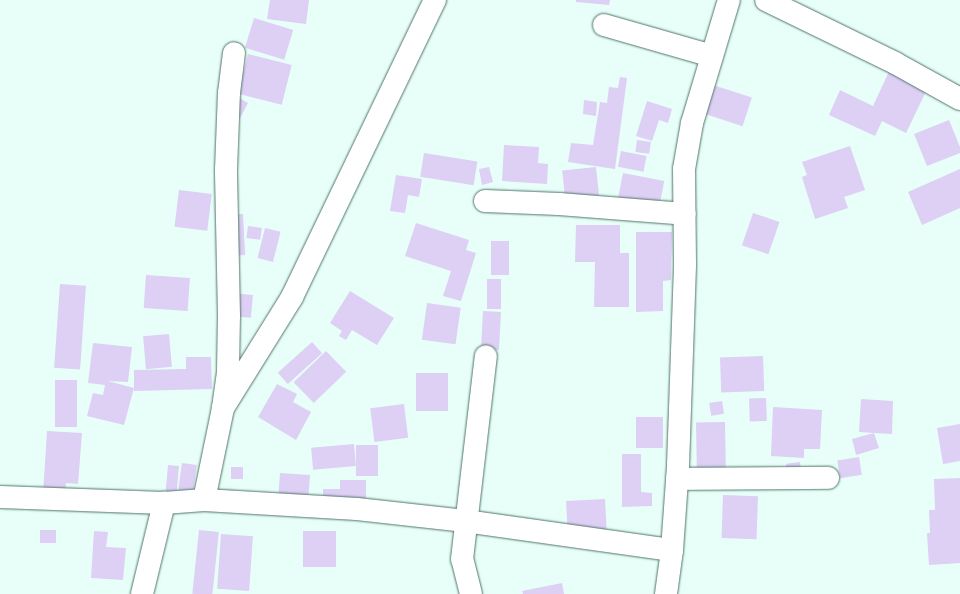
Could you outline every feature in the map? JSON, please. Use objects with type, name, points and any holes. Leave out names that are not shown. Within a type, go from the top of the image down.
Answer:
[{"type":"street","points":[[223,408],[292,297],[436,0]]},
{"type":"street","points":[[666,594],[672,550],[677,479],[682,356],[685,214],[684,169],[692,123],[729,0]]},
{"type":"street","points":[[766,0],[875,53],[960,99]]},
{"type":"street","points":[[604,25],[712,56]]},
{"type":"street","points":[[204,500],[223,408],[228,371],[229,316],[226,170],[229,93],[234,53]]},
{"type":"street","points":[[485,201],[559,204],[685,214]]},
{"type":"street","points":[[471,594],[462,558],[465,521],[486,356]]},
{"type":"street","points":[[677,479],[828,478]]},
{"type":"street","points":[[0,497],[164,502],[204,500],[357,509],[465,521],[672,550]]},
{"type":"street","points":[[142,594],[164,502]]},
{"type":"building","points":[[270,0],[309,0],[306,24],[267,19]]},
{"type":"building","points":[[576,0],[610,0],[609,5],[576,2]]},
{"type":"building","points":[[254,18],[293,30],[284,60],[245,48]]},
{"type":"building","points":[[248,54],[292,65],[282,105],[238,94]]},
{"type":"building","points":[[893,63],[931,81],[906,133],[882,121],[875,136],[829,115],[840,90],[873,106]]},
{"type":"building","points":[[620,77],[627,78],[615,169],[568,162],[571,143],[593,145],[600,102],[607,103],[609,87],[618,88]]},
{"type":"building","points":[[710,84],[752,98],[743,126],[701,113]]},
{"type":"building","points":[[236,96],[248,103],[239,120],[227,115]]},
{"type":"building","points":[[584,100],[597,102],[596,116],[583,114]]},
{"type":"building","points":[[647,101],[672,109],[668,123],[659,120],[652,141],[636,136]]},
{"type":"building","points":[[949,120],[960,147],[960,153],[927,166],[914,134]]},
{"type":"building","points":[[637,140],[651,142],[649,154],[635,152]]},
{"type":"building","points":[[504,145],[539,147],[538,163],[548,164],[547,184],[502,181]]},
{"type":"building","points":[[850,146],[865,190],[844,197],[848,208],[815,219],[802,177],[807,175],[802,162]]},
{"type":"building","points":[[621,151],[647,156],[643,172],[618,167]]},
{"type":"building","points":[[424,153],[477,161],[474,185],[420,177]]},
{"type":"building","points":[[489,167],[493,182],[482,185],[479,169]]},
{"type":"building","points":[[596,167],[599,197],[565,200],[562,171]]},
{"type":"building","points":[[960,169],[960,208],[922,225],[908,192]]},
{"type":"building","points":[[623,173],[664,181],[659,210],[617,202]]},
{"type":"building","points":[[396,175],[422,179],[419,197],[408,195],[405,213],[390,211]]},
{"type":"building","points":[[179,190],[212,194],[207,231],[174,227]]},
{"type":"building","points":[[753,213],[779,222],[768,254],[742,245]]},
{"type":"building","points":[[243,214],[245,255],[230,256],[228,215]]},
{"type":"building","points":[[416,223],[469,240],[466,250],[476,253],[461,301],[443,296],[451,271],[405,256]]},
{"type":"building","points":[[576,225],[620,225],[620,253],[629,253],[629,307],[594,307],[595,262],[575,262]]},
{"type":"building","points":[[248,226],[262,228],[260,240],[246,238]]},
{"type":"building","points":[[265,228],[281,232],[273,262],[258,258]]},
{"type":"building","points":[[636,232],[672,232],[671,280],[663,281],[663,311],[636,312]]},
{"type":"building","points":[[491,241],[509,241],[509,275],[491,275]]},
{"type":"building","points":[[146,275],[190,278],[188,311],[144,308]]},
{"type":"building","points":[[487,279],[501,279],[501,309],[487,309]]},
{"type":"building","points":[[60,284],[86,286],[80,370],[54,368]]},
{"type":"building","points":[[350,291],[394,318],[377,345],[352,330],[346,340],[339,336],[342,331],[330,323]]},
{"type":"building","points":[[231,293],[253,295],[251,318],[229,316]]},
{"type":"building","points":[[427,303],[461,308],[456,344],[422,340]]},
{"type":"building","points":[[483,311],[501,312],[499,350],[481,349]]},
{"type":"building","points":[[169,334],[172,367],[146,369],[143,336]]},
{"type":"building","points":[[312,342],[322,353],[288,384],[278,373]]},
{"type":"building","points":[[93,343],[132,347],[128,382],[108,381],[134,388],[124,425],[87,416],[93,393],[103,395],[105,385],[88,383]]},
{"type":"building","points":[[326,351],[346,372],[314,403],[294,382]]},
{"type":"building","points":[[763,356],[764,391],[721,392],[720,358]]},
{"type":"building","points":[[186,357],[211,357],[212,389],[134,391],[134,370],[186,369]]},
{"type":"building","points":[[416,373],[448,373],[448,411],[416,411]]},
{"type":"building","points":[[55,380],[77,380],[77,427],[55,427]]},
{"type":"building","points":[[277,384],[297,394],[293,402],[311,412],[296,440],[258,417]]},
{"type":"building","points":[[766,398],[767,421],[750,422],[749,399]]},
{"type":"building","points":[[861,399],[893,401],[892,434],[859,432]]},
{"type":"building","points":[[722,401],[724,414],[711,416],[709,403]]},
{"type":"building","points":[[404,404],[408,438],[374,442],[370,408]]},
{"type":"building","points":[[773,407],[822,410],[820,449],[804,449],[804,458],[771,456]]},
{"type":"building","points":[[636,417],[663,417],[663,448],[636,448]]},
{"type":"building","points":[[725,422],[726,468],[697,468],[696,423]]},
{"type":"building","points":[[960,424],[960,461],[943,464],[937,428]]},
{"type":"building","points":[[47,431],[82,433],[78,484],[66,483],[65,496],[43,494]]},
{"type":"building","points":[[874,433],[879,448],[856,455],[852,439]]},
{"type":"building","points":[[354,444],[356,466],[313,470],[311,448]]},
{"type":"building","points":[[356,445],[378,445],[378,476],[356,476]]},
{"type":"building","points":[[622,454],[641,454],[641,492],[652,493],[652,506],[622,507]]},
{"type":"building","points":[[859,457],[862,475],[840,478],[837,460]]},
{"type":"building","points":[[800,462],[801,470],[787,472],[786,464]]},
{"type":"building","points":[[182,463],[197,465],[191,505],[176,503]]},
{"type":"building","points":[[168,465],[179,466],[176,501],[165,500]]},
{"type":"building","points":[[231,467],[243,467],[243,479],[231,479]]},
{"type":"building","points":[[280,473],[310,475],[308,505],[278,503]]},
{"type":"building","points":[[960,478],[960,563],[929,565],[927,533],[930,533],[929,510],[935,510],[934,479]]},
{"type":"building","points":[[340,480],[366,480],[366,508],[323,508],[323,489],[340,489]]},
{"type":"building","points":[[723,495],[758,496],[756,539],[721,538]]},
{"type":"building","points":[[605,499],[607,538],[568,540],[566,501]]},
{"type":"building","points":[[40,530],[56,530],[56,543],[40,543]]},
{"type":"building","points":[[199,530],[219,532],[212,594],[192,594]]},
{"type":"building","points":[[94,531],[108,532],[106,547],[126,548],[123,580],[91,578]]},
{"type":"building","points":[[303,531],[336,531],[336,567],[303,567]]},
{"type":"building","points":[[221,534],[253,536],[249,591],[217,589]]},
{"type":"building","points":[[562,583],[564,594],[523,594],[522,591]]}]
